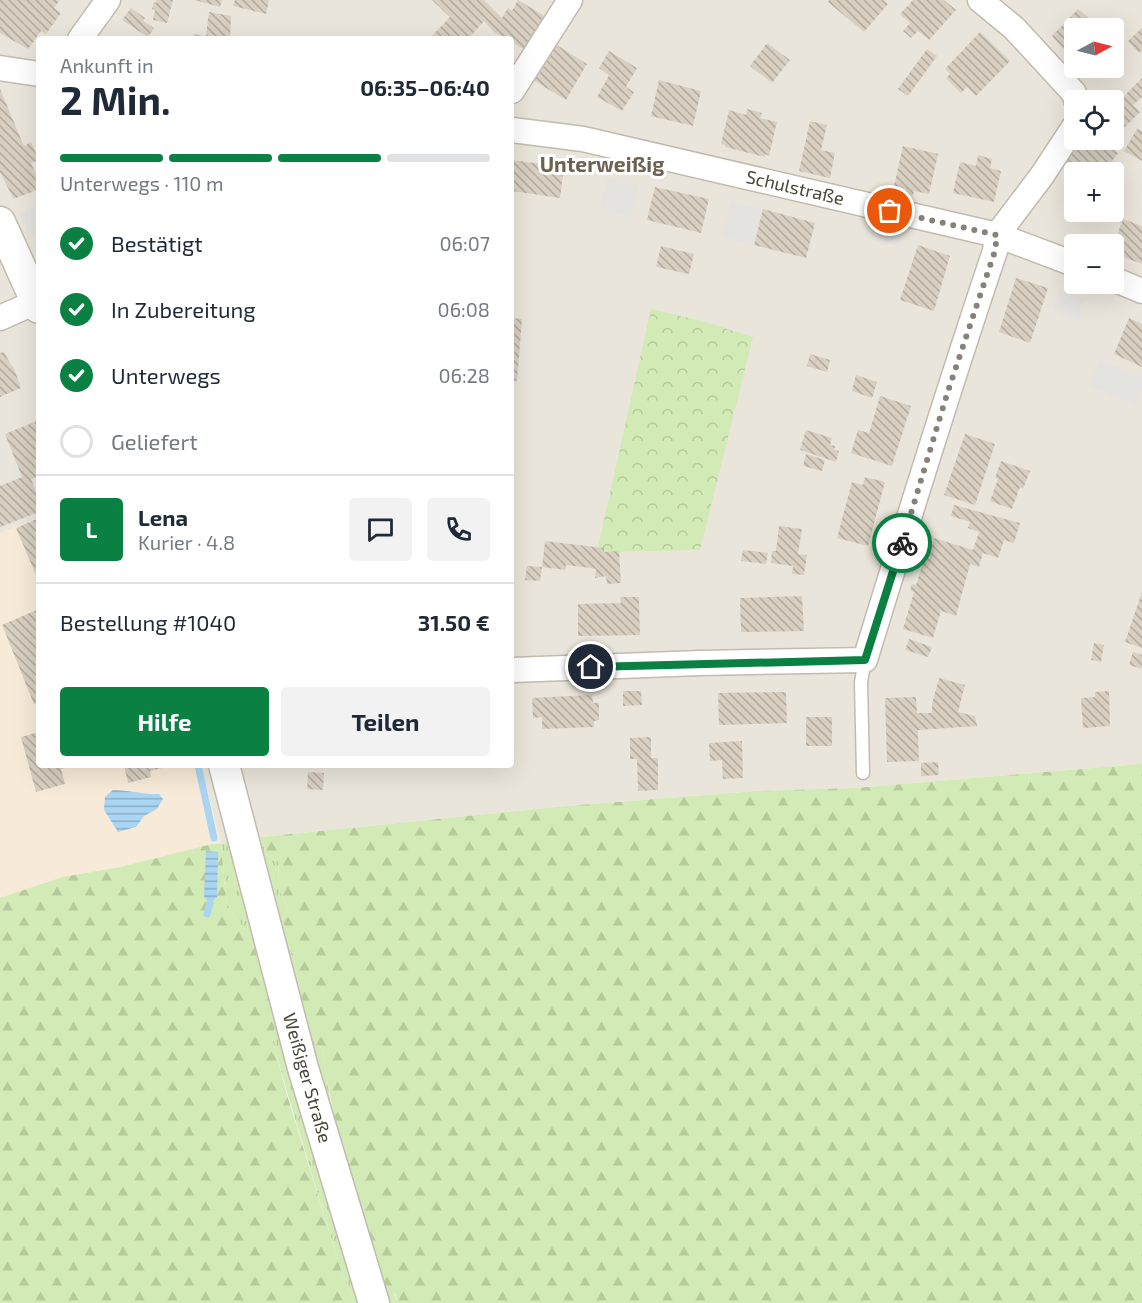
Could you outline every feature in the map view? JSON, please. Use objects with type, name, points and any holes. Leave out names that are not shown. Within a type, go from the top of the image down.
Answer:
[{"type":"street","points":[[82,36],[108,0]]},
{"type":"street","points":[[514,89],[570,0]]},
{"type":"street","points":[[980,0],[1014,28],[1071,90]]},
{"type":"street","points":[[0,68],[36,74]]},
{"type":"street","name":"Schulstraße","points":[[514,130],[583,139],[997,235],[1064,260]]},
{"type":"street","points":[[514,670],[865,660],[953,375],[995,251],[997,235],[1064,142]]},
{"type":"street","points":[[0,222],[36,301]]},
{"type":"street","points":[[1124,284],[1142,291]]},
{"type":"street","points":[[0,318],[36,306]]},
{"type":"street","name":"Weißiger Straße","points":[[225,768],[303,1068],[374,1303]]},
{"type":"lane","points":[[863,773],[861,682],[865,660]]},
{"type":"shaded area","points":[[0,0],[1142,0],[1142,762],[1140,764],[855,788],[756,791],[566,806],[261,837],[221,844],[202,768],[514,768],[514,36],[36,36],[36,519],[0,533]]},
{"type":"shaded area","points":[[608,177],[639,186],[631,217],[600,208]]},
{"type":"shaded area","points":[[731,201],[763,209],[754,245],[721,236]]},
{"type":"shaded area","points":[[36,206],[36,234],[31,236],[19,214]]},
{"type":"shaded area","points":[[872,206],[909,215],[900,246],[864,236]]},
{"type":"shaded area","points":[[1059,291],[1086,300],[1079,320],[1053,310]]},
{"type":"shaded area","points":[[1099,360],[1142,376],[1142,389],[1136,405],[1089,386]]},
{"type":"shaded area","points":[[36,519],[36,768],[202,768],[221,844],[212,844],[0,956],[0,533]]},
{"type":"green space","points":[[651,309],[702,321],[753,337],[700,550],[604,552],[604,548],[598,547]]},
{"type":"green space","points":[[1142,762],[1142,1303],[398,1303],[395,1294],[386,1288],[340,1140],[323,1049],[312,1040],[283,921],[288,909],[278,887],[279,862],[266,854],[261,837],[566,806],[756,791],[855,788],[1140,764]]},
{"type":"green space","points":[[261,837],[266,854],[279,862],[278,887],[288,909],[283,921],[312,1040],[323,1049],[331,1107],[364,1225],[398,1303],[354,1303],[341,1270],[273,1042],[275,1026],[252,937],[227,908],[221,844]]},
{"type":"green space","points":[[212,844],[221,844],[227,908],[252,937],[275,1026],[273,1042],[287,1095],[341,1270],[354,1303],[0,1303],[0,898],[63,877],[121,867]]},
{"type":"water","points":[[113,790],[159,794],[163,799],[157,809],[144,816],[136,827],[118,832],[104,810],[105,797]]},
{"type":"water","points":[[206,851],[218,852],[217,897],[210,903],[204,897]]},
{"type":"building","points":[[0,0],[60,0],[54,8],[61,13],[46,34],[41,31],[28,49],[0,33]]},
{"type":"building","points":[[157,0],[173,0],[167,23],[153,20],[155,10],[152,9]]},
{"type":"building","points":[[194,0],[222,0],[220,7]]},
{"type":"building","points":[[235,0],[269,0],[266,14],[233,6]]},
{"type":"building","points":[[432,0],[484,0],[502,18],[508,8],[512,11],[518,0],[548,18],[528,52],[514,43],[514,36],[501,36],[494,32],[484,21],[471,36],[432,36],[450,17]]},
{"type":"building","points":[[829,0],[883,0],[888,4],[864,32],[828,2]]},
{"type":"building","points":[[913,0],[944,0],[956,10],[929,40],[918,31],[911,38],[903,31],[910,23],[900,14]]},
{"type":"building","points":[[131,8],[145,18],[143,21],[154,28],[146,36],[122,20]]},
{"type":"building","points":[[1078,9],[1088,18],[1069,18]]},
{"type":"building","points":[[209,12],[231,16],[230,36],[206,36]]},
{"type":"building","points":[[1064,24],[1064,50],[1052,36]]},
{"type":"building","points":[[1142,28],[1142,50],[1139,53],[1128,41]]},
{"type":"building","points":[[980,32],[1010,61],[976,96],[967,87],[961,93],[946,78],[950,74],[945,69]]},
{"type":"building","points":[[552,42],[587,64],[566,100],[530,78]]},
{"type":"building","points":[[767,43],[790,60],[772,83],[750,66]]},
{"type":"building","points":[[927,49],[937,56],[908,96],[898,89]]},
{"type":"building","points":[[609,51],[637,68],[626,87],[634,92],[622,111],[597,97],[609,75],[599,68]]},
{"type":"building","points":[[1142,78],[1142,97],[1133,105],[1140,112],[1124,128],[1124,96]]},
{"type":"building","points":[[659,80],[701,91],[693,126],[651,116]]},
{"type":"building","points":[[0,89],[24,146],[31,142],[36,153],[36,161],[31,163],[36,175],[36,190],[13,198],[0,172]]},
{"type":"building","points":[[747,109],[762,113],[760,118],[777,122],[769,156],[725,147],[721,144],[729,110],[746,115]]},
{"type":"building","points":[[810,121],[827,125],[821,150],[835,153],[830,178],[799,171]]},
{"type":"building","points":[[1137,129],[1142,131],[1142,161],[1124,151]]},
{"type":"building","points":[[903,146],[938,154],[929,194],[914,191],[913,196],[905,194],[906,189],[894,186]]},
{"type":"building","points":[[1074,150],[1114,150],[1118,153],[1113,162],[1065,162]]},
{"type":"building","points":[[978,155],[992,159],[990,168],[1001,171],[994,202],[953,193],[960,162],[976,166]]},
{"type":"building","points":[[514,160],[564,167],[560,198],[514,191]]},
{"type":"building","points":[[655,187],[709,199],[701,233],[647,220]]},
{"type":"building","points":[[763,209],[815,223],[806,258],[754,245]]},
{"type":"building","points":[[1124,219],[1142,226],[1142,264],[1124,257],[1124,234],[1117,234]]},
{"type":"building","points":[[918,245],[950,256],[934,311],[900,300]]},
{"type":"building","points":[[661,246],[694,254],[689,274],[656,267]]},
{"type":"building","points":[[1016,278],[1048,288],[1030,343],[999,332]]},
{"type":"building","points":[[514,318],[522,319],[517,381],[514,381]]},
{"type":"building","points":[[1129,318],[1142,324],[1142,367],[1114,354]]},
{"type":"building","points":[[4,352],[13,366],[21,388],[0,397],[0,353]]},
{"type":"building","points":[[810,354],[830,360],[827,372],[807,366]]},
{"type":"building","points":[[856,375],[877,382],[872,398],[852,391]]},
{"type":"building","points":[[880,396],[911,406],[892,466],[851,453],[858,430],[869,433]]},
{"type":"building","points":[[36,421],[36,477],[31,479],[36,492],[36,513],[0,527],[0,486],[22,477],[5,434]]},
{"type":"building","points":[[806,430],[832,438],[830,445],[835,446],[834,450],[839,451],[836,462],[800,450]]},
{"type":"building","points":[[965,434],[995,444],[975,505],[944,495]]},
{"type":"building","points":[[806,454],[825,460],[822,471],[803,466]]},
{"type":"building","points":[[1001,461],[1030,471],[1023,489],[1020,487],[1012,509],[990,501],[998,479],[995,478]]},
{"type":"building","points":[[865,477],[885,482],[868,546],[837,538],[852,482],[863,485]]},
{"type":"building","points":[[954,505],[1020,523],[1014,543],[1004,540],[998,558],[983,553],[979,567],[970,564],[956,616],[941,611],[933,638],[903,629],[914,592],[910,590],[912,584],[916,585],[927,550],[930,551],[934,538],[973,550],[979,532],[968,528],[970,522],[951,516]]},
{"type":"building","points":[[36,519],[36,575],[16,528]]},
{"type":"building","points":[[779,526],[802,529],[798,554],[807,555],[804,575],[792,574],[793,566],[771,563],[772,551],[776,551]]},
{"type":"building","points":[[545,541],[604,548],[604,552],[619,551],[621,583],[607,584],[606,576],[595,578],[596,569],[566,565],[565,570],[542,567]]},
{"type":"building","points":[[743,550],[768,553],[766,564],[741,561]]},
{"type":"building","points":[[527,566],[542,567],[540,581],[525,580]]},
{"type":"building","points":[[1142,592],[1142,648],[1125,642]]},
{"type":"building","points":[[802,596],[804,631],[741,632],[740,598]]},
{"type":"building","points":[[620,597],[639,597],[640,635],[578,636],[578,604],[621,603]]},
{"type":"building","points":[[36,610],[36,703],[34,704],[2,625]]},
{"type":"building","points":[[909,639],[932,647],[928,657],[905,650]]},
{"type":"building","points":[[1094,643],[1104,645],[1101,662],[1091,660]]},
{"type":"building","points":[[1133,652],[1142,655],[1142,669],[1129,665]]},
{"type":"building","points":[[939,678],[965,685],[958,712],[975,716],[977,726],[918,730],[919,761],[887,762],[885,698],[916,697],[917,713],[932,713]]},
{"type":"building","points":[[623,691],[641,691],[642,705],[623,706]]},
{"type":"building","points":[[1109,691],[1110,726],[1083,728],[1081,698],[1095,697],[1095,692]]},
{"type":"building","points":[[786,692],[787,723],[719,725],[718,693]]},
{"type":"building","points":[[592,695],[593,703],[599,703],[599,720],[594,721],[594,727],[542,729],[542,717],[533,718],[532,698]]},
{"type":"building","points":[[806,717],[832,717],[832,746],[806,746]]},
{"type":"building","points":[[36,733],[36,768],[65,768],[61,769],[65,784],[36,792],[21,737]]},
{"type":"building","points":[[651,737],[651,758],[658,758],[658,790],[638,791],[637,759],[630,759],[630,738]]},
{"type":"building","points":[[742,741],[743,778],[723,779],[722,760],[710,761],[709,743]]},
{"type":"building","points":[[938,762],[939,775],[921,776],[921,763]]},
{"type":"building","points":[[125,768],[162,768],[150,771],[151,777],[128,783]]},
{"type":"building","points":[[308,772],[324,773],[323,790],[307,789]]},
{"type":"waterway","points":[[199,768],[214,838]]},
{"type":"waterway","points":[[207,914],[210,903]]},
{"type":"way so far","points":[[890,211],[997,235],[995,251],[948,391],[902,543]]},
{"type":"district","name":"Unterweißig","points":[[602,165]]},
{"type":"route","points":[[591,667],[865,660],[902,543]]}]
